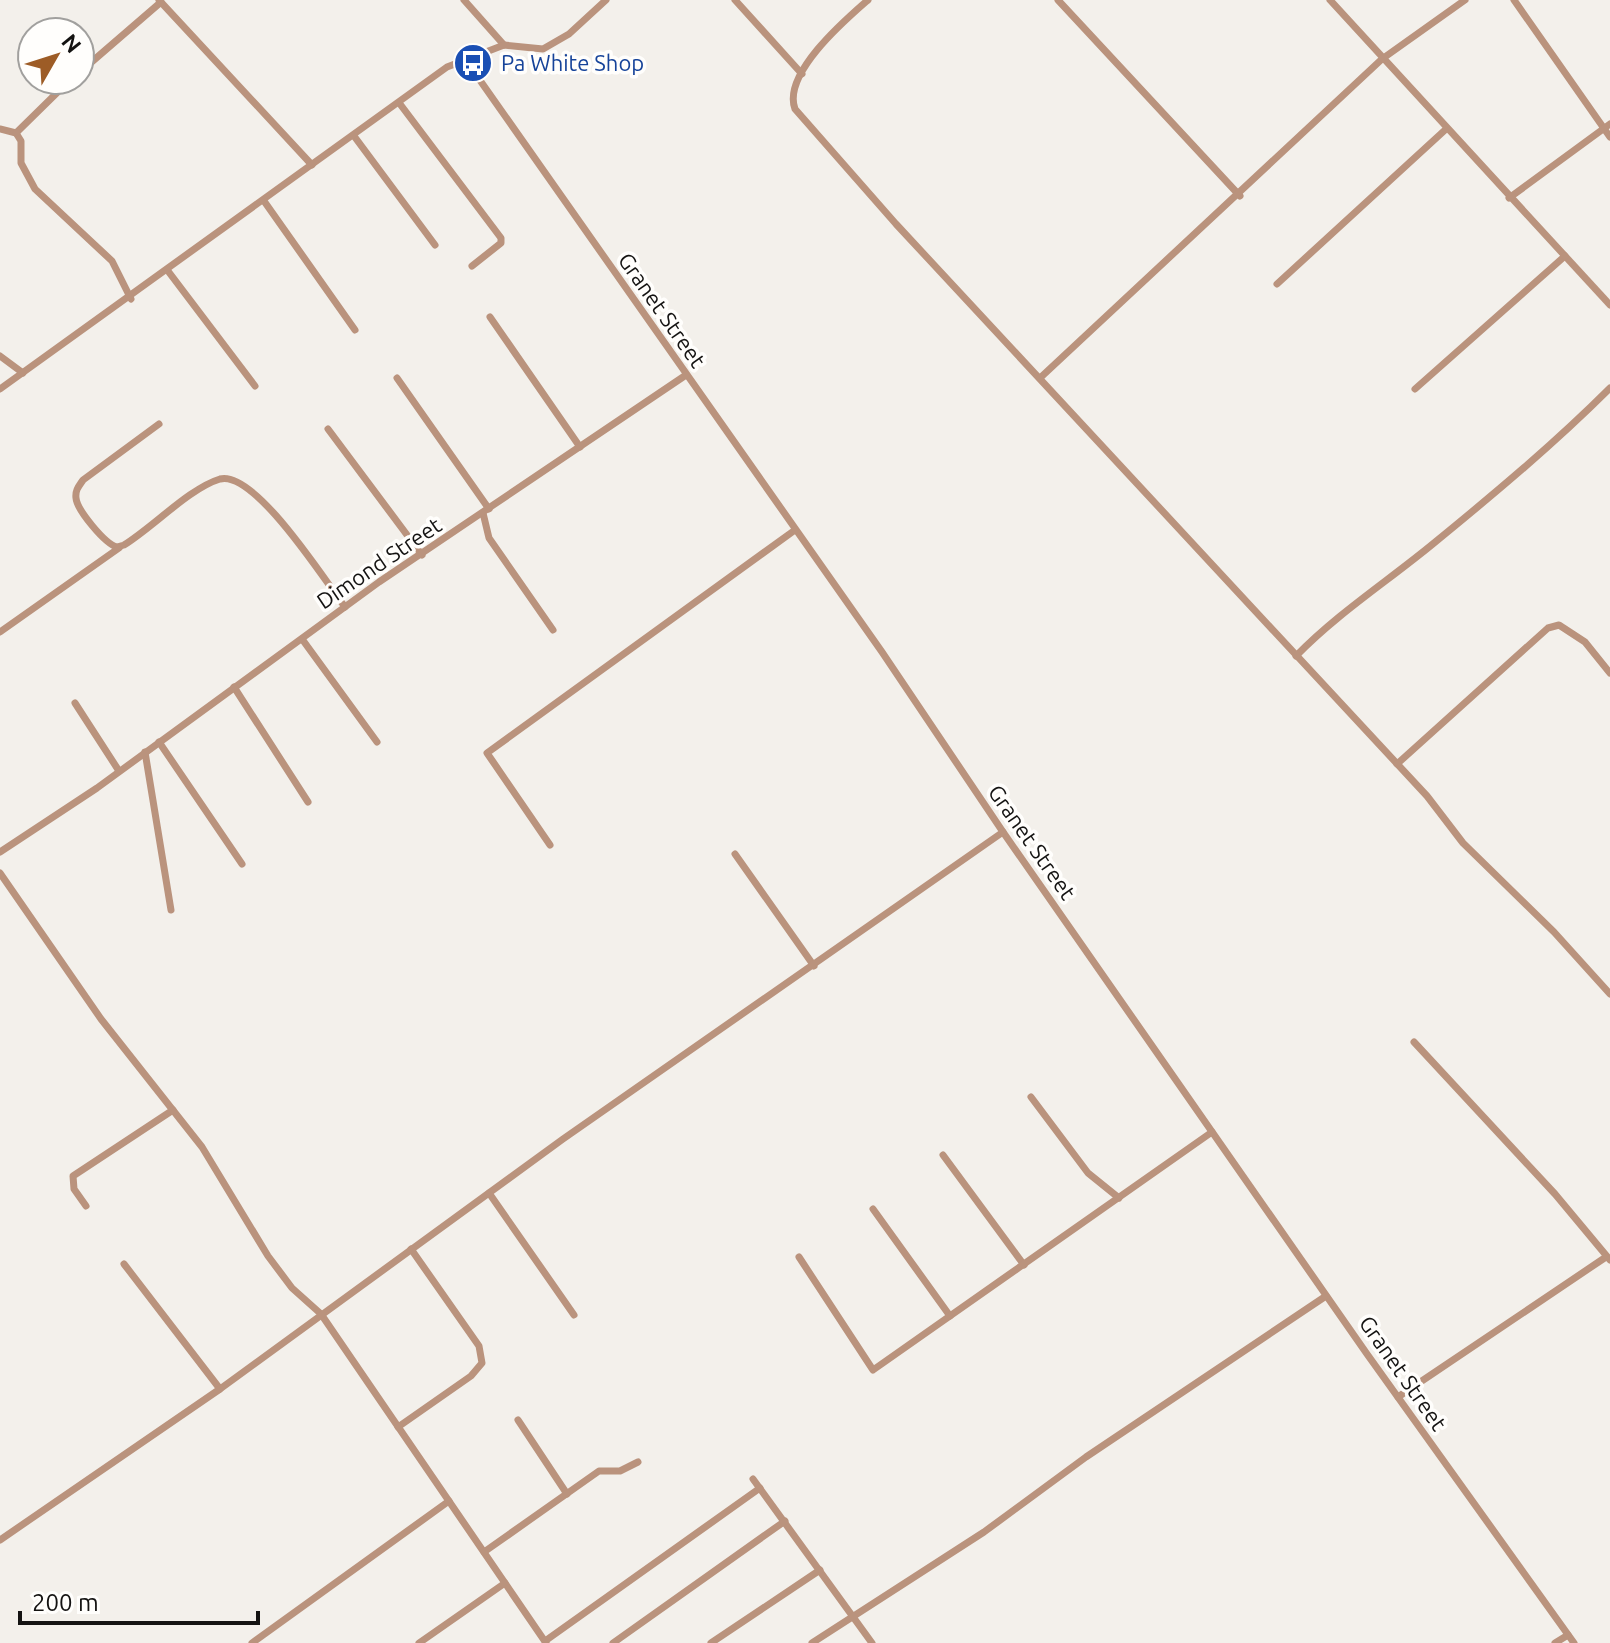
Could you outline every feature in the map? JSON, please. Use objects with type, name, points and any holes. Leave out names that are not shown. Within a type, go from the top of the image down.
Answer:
[{"type":"street","points":[[464,0],[504,45]]},
{"type":"street","points":[[0,389],[131,299],[447,67],[504,45],[543,49],[569,34],[606,0]]},
{"type":"street","points":[[868,0],[824,41],[802,74],[793,101],[795,109],[1397,764],[1463,843],[1554,932],[1610,994]]},
{"type":"street","points":[[1058,0],[1240,196]]},
{"type":"street","points":[[1330,0],[1445,130],[1610,305]]},
{"type":"street","points":[[1040,378],[1240,196],[1382,59],[1465,0]]},
{"type":"street","points":[[1514,0],[1607,127],[1610,137]]},
{"type":"street","points":[[96,58],[160,1],[312,165]]},
{"type":"street","points":[[737,1],[802,74]]},
{"type":"street","name":"Granet Street","points":[[465,59],[1326,1296],[1574,1643]]},
{"type":"street","points":[[16,133],[54,96]]},
{"type":"street","points":[[400,104],[501,238],[501,243],[472,266]]},
{"type":"street","points":[[1509,198],[1607,127]]},
{"type":"street","points":[[0,129],[16,133],[21,141],[21,163],[35,189],[112,261],[131,299]]},
{"type":"street","points":[[1277,284],[1445,130]]},
{"type":"street","points":[[354,136],[435,245]]},
{"type":"street","points":[[264,201],[355,330]]},
{"type":"street","points":[[1415,389],[1565,256]]},
{"type":"street","points":[[168,271],[255,386]]},
{"type":"street","points":[[490,317],[580,447]]},
{"type":"street","points":[[0,356],[23,373]]},
{"type":"street","name":"Dimond Street","points":[[0,852],[97,788],[345,607],[686,375]]},
{"type":"street","points":[[397,378],[486,511],[489,538],[553,630]]},
{"type":"street","points":[[1296,656],[1331,623],[1506,482],[1610,388]]},
{"type":"street","points":[[124,545],[117,547],[103,539],[75,501],[76,490],[83,480],[159,424]]},
{"type":"street","points":[[328,429],[422,555]]},
{"type":"street","points":[[0,632],[208,485],[227,478],[237,481],[261,499],[345,607]]},
{"type":"street","points":[[550,845],[487,753],[795,530]]},
{"type":"street","points":[[1397,764],[1548,628],[1559,625],[1574,633],[1610,673]]},
{"type":"street","points":[[302,639],[377,742]]},
{"type":"street","points":[[234,687],[308,802]]},
{"type":"street","points":[[75,703],[119,771]]},
{"type":"street","points":[[159,742],[242,864]]},
{"type":"street","points":[[145,752],[171,910]]},
{"type":"street","points":[[0,1540],[220,1389],[489,1193],[1003,832]]},
{"type":"street","points":[[735,854],[814,966]]},
{"type":"street","points":[[0,873],[93,1009],[209,1158],[268,1256],[292,1288],[321,1314],[546,1642],[760,1488]]},
{"type":"street","points":[[1398,1397],[1608,1258],[1555,1194],[1414,1042]]},
{"type":"street","points":[[1031,1097],[1088,1173],[1119,1198]]},
{"type":"street","points":[[86,1206],[74,1189],[73,1176],[173,1110]]},
{"type":"street","points":[[799,1257],[873,1370],[1212,1132]]},
{"type":"street","points":[[943,1155],[1024,1265]]},
{"type":"street","points":[[489,1193],[574,1315]]},
{"type":"street","points":[[873,1209],[950,1316]]},
{"type":"street","points":[[398,1427],[471,1376],[482,1363],[479,1346],[411,1249]]},
{"type":"street","points":[[124,1264],[220,1389]]},
{"type":"street","points":[[812,1643],[984,1532],[1086,1457],[1326,1296]]},
{"type":"street","points":[[518,1420],[567,1494]]},
{"type":"street","points":[[484,1552],[599,1471],[620,1471],[638,1462]]},
{"type":"street","points":[[753,1479],[872,1643]]},
{"type":"street","points":[[252,1643],[449,1501]]},
{"type":"street","points":[[613,1643],[785,1521]]},
{"type":"street","points":[[711,1643],[820,1570]]},
{"type":"street","points":[[419,1643],[505,1583]]},
{"type":"street","points":[[1555,1643],[1568,1635]]},
{"type":"place","name":"Pa White Shop","points":[[473,63]]}]
